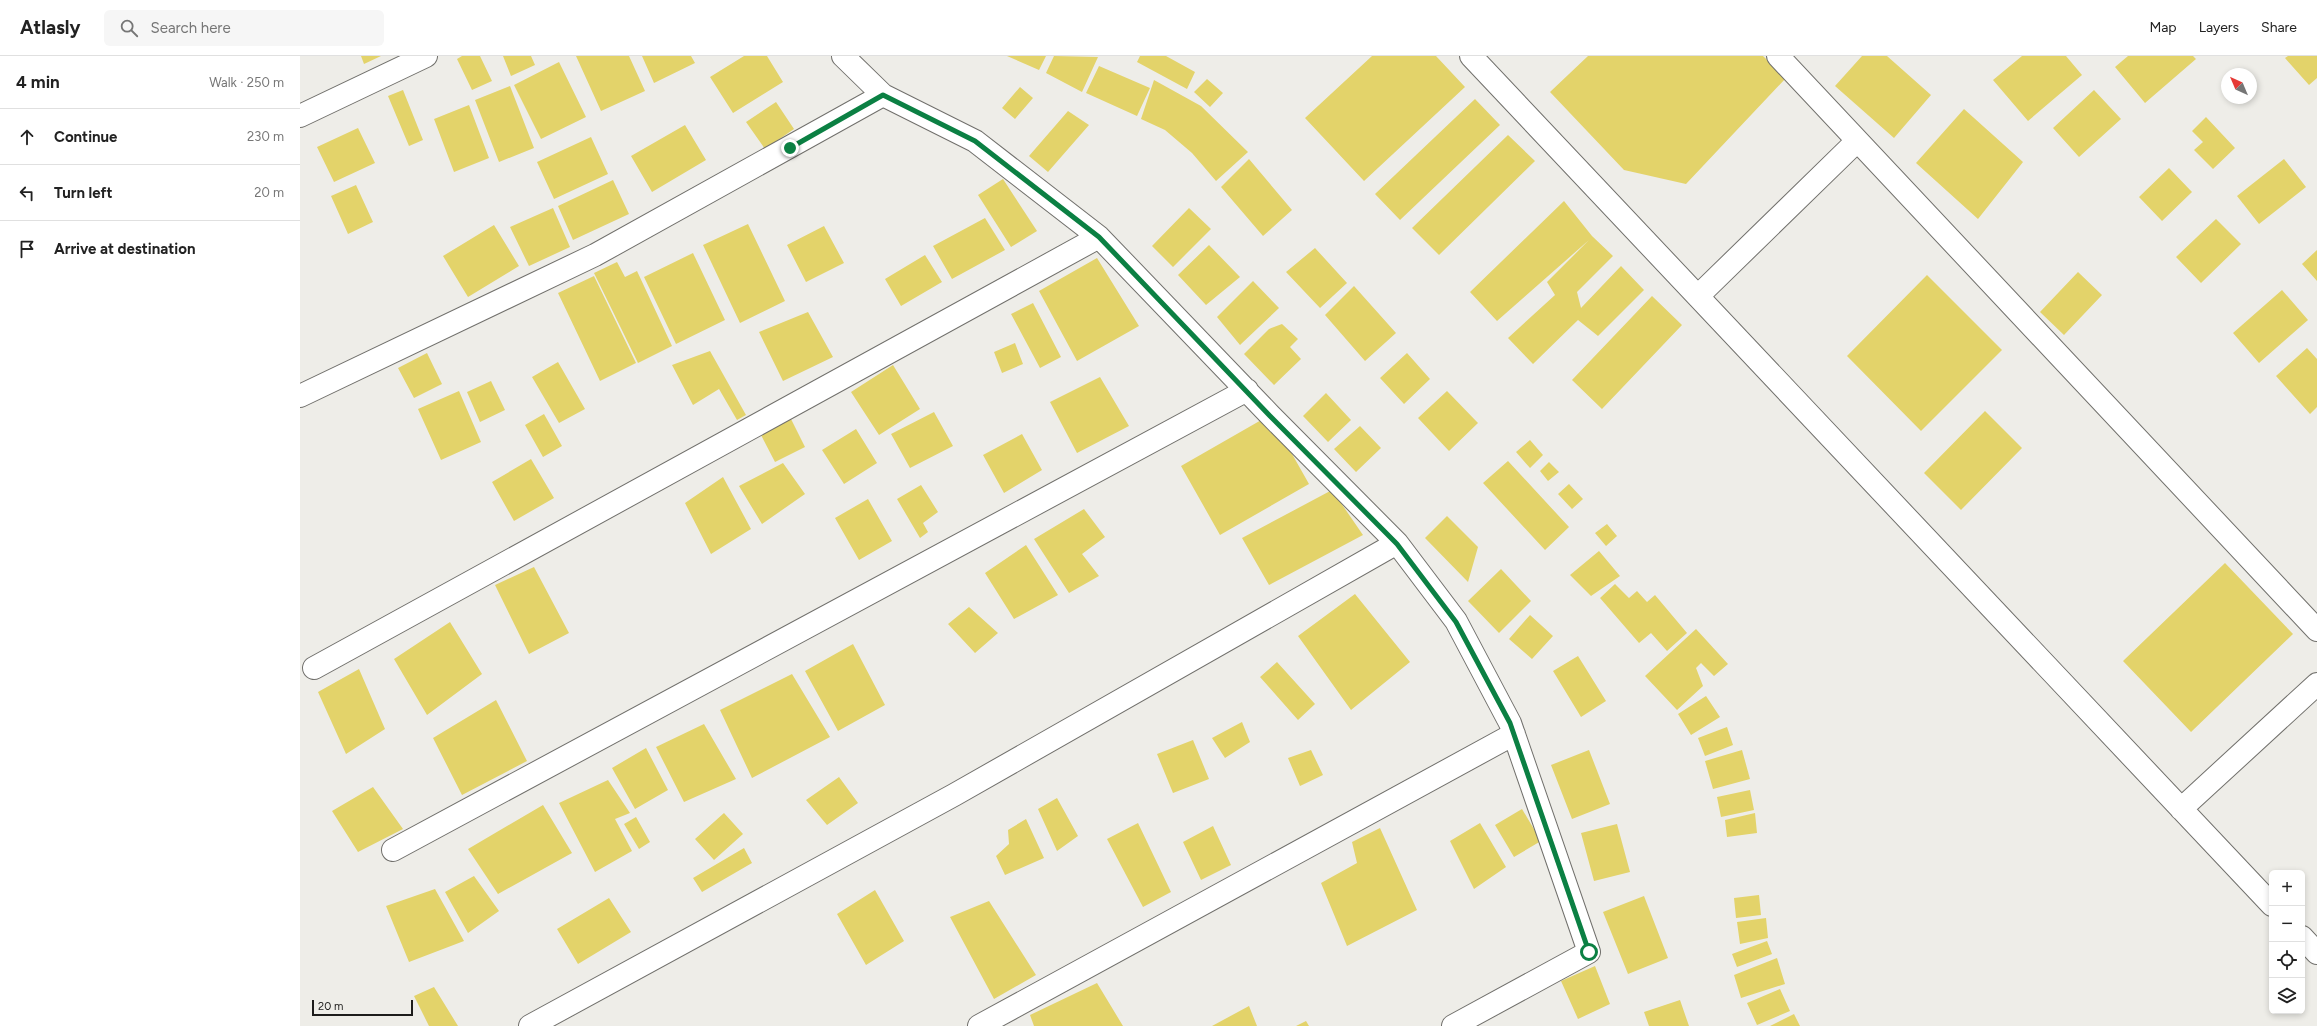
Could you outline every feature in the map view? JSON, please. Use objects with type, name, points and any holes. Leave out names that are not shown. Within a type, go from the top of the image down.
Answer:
[{"type":"street","points":[[300,116],[426,56]]},
{"type":"street","points":[[843,56],[883,95],[975,141],[1099,237],[1397,544],[1456,622],[1514,734],[1589,952],[1453,1026]]},
{"type":"street","points":[[1471,56],[2269,902]]},
{"type":"street","points":[[1778,56],[2317,630]]},
{"type":"street","points":[[300,396],[595,255],[883,95]]},
{"type":"street","points":[[1698,296],[1857,140]]},
{"type":"street","points":[[314,668],[1099,237]]},
{"type":"street","points":[[393,850],[1247,390]]},
{"type":"street","points":[[530,1026],[954,795],[1397,544]]},
{"type":"street","points":[[2181,809],[2317,684]]},
{"type":"street","points":[[980,1026],[1514,734]]},
{"type":"street","points":[[2305,940],[2317,953]]},
{"type":"building","points":[[361,56],[381,56],[364,64]]},
{"type":"building","points":[[462,56],[480,56],[492,81],[472,90],[457,59]]},
{"type":"building","points":[[503,56],[531,56],[535,65],[511,76]]},
{"type":"building","points":[[576,56],[629,56],[645,91],[601,111]]},
{"type":"building","points":[[642,56],[691,56],[695,63],[654,83]]},
{"type":"building","points":[[744,56],[767,56],[783,82],[733,113],[710,77]]},
{"type":"building","points":[[1007,56],[1046,56],[1039,70]]},
{"type":"building","points":[[1054,56],[1098,57],[1082,92],[1046,73]]},
{"type":"building","points":[[1140,56],[1166,56],[1195,72],[1187,89],[1137,62]]},
{"type":"building","points":[[1372,56],[1436,56],[1465,87],[1364,181],[1305,118]]},
{"type":"building","points":[[1588,56],[1763,56],[1786,78],[1686,184],[1624,170],[1550,92]]},
{"type":"building","points":[[1862,56],[1887,56],[1931,95],[1894,138],[1835,86]]},
{"type":"building","points":[[2022,56],[2066,56],[2082,75],[2028,121],[1993,80]]},
{"type":"building","points":[[2128,56],[2193,56],[2196,59],[2145,103],[2115,67]]},
{"type":"building","points":[[2288,56],[2317,56],[2317,78],[2309,85],[2285,58]]},
{"type":"building","points":[[559,62],[586,117],[541,139],[514,85]]},
{"type":"building","points":[[1099,66],[1150,88],[1137,116],[1086,93]]},
{"type":"building","points":[[1207,79],[1223,93],[1210,107],[1194,92]]},
{"type":"building","points":[[1154,80],[1201,106],[1248,152],[1216,181],[1192,153],[1165,130],[1141,119]]},
{"type":"building","points":[[510,86],[534,148],[499,162],[475,100]]},
{"type":"building","points":[[1020,87],[1033,98],[1015,119],[1002,108]]},
{"type":"building","points":[[403,90],[423,140],[409,146],[388,96]]},
{"type":"building","points":[[2094,90],[2121,119],[2079,157],[2053,128]]},
{"type":"building","points":[[1475,99],[1500,125],[1400,220],[1375,194]]},
{"type":"building","points":[[776,102],[794,129],[765,149],[746,122]]},
{"type":"building","points":[[469,105],[489,158],[454,172],[434,119]]},
{"type":"building","points":[[1964,109],[2023,162],[1978,219],[1916,163]]},
{"type":"building","points":[[1068,111],[1089,125],[1048,172],[1029,156]]},
{"type":"building","points":[[2206,117],[2235,148],[2213,169],[2194,150],[2203,142],[2192,131]]},
{"type":"building","points":[[685,125],[706,160],[652,192],[631,156]]},
{"type":"building","points":[[358,128],[375,163],[334,182],[317,147]]},
{"type":"building","points":[[1508,135],[1535,161],[1439,255],[1412,228]]},
{"type":"building","points":[[591,137],[608,174],[554,199],[537,162]]},
{"type":"building","points":[[1249,159],[1292,210],[1263,236],[1221,187]]},
{"type":"building","points":[[2284,159],[2306,187],[2259,224],[2237,196]]},
{"type":"building","points":[[2169,168],[2192,192],[2162,221],[2139,197]]},
{"type":"building","points":[[1003,179],[1037,231],[1011,247],[978,195]]},
{"type":"building","points":[[613,180],[629,214],[573,240],[558,206]]},
{"type":"building","points":[[356,185],[373,222],[348,234],[331,196]]},
{"type":"building","points":[[1564,201],[1592,236],[1613,256],[1577,292],[1581,308],[1621,266],[1644,290],[1598,336],[1578,320],[1533,364],[1508,338],[1555,295],[1547,282],[1589,240],[1497,321],[1470,292]]},
{"type":"building","points":[[553,208],[570,247],[529,266],[510,227]]},
{"type":"building","points":[[1189,208],[1211,229],[1173,267],[1152,246]]},
{"type":"building","points":[[985,218],[1005,250],[952,279],[933,246]]},
{"type":"building","points":[[2216,219],[2241,244],[2201,283],[2176,257]]},
{"type":"building","points":[[748,224],[785,301],[740,323],[703,245]]},
{"type":"building","points":[[494,225],[519,266],[468,297],[443,256]]},
{"type":"building","points":[[824,226],[844,263],[806,282],[787,245]]},
{"type":"building","points":[[1209,245],[1240,277],[1206,305],[1178,275]]},
{"type":"building","points":[[1315,248],[1347,283],[1320,308],[1286,272]]},
{"type":"building","points":[[2317,250],[2317,281],[2302,264]]},
{"type":"building","points":[[693,253],[725,320],[676,344],[644,277]]},
{"type":"building","points":[[925,255],[942,282],[901,306],[885,279]]},
{"type":"building","points":[[1097,258],[1139,326],[1077,361],[1039,291]]},
{"type":"building","points":[[617,262],[625,277],[637,271],[672,346],[638,363],[594,273]]},
{"type":"building","points":[[2078,272],[2102,295],[2064,335],[2040,312]]},
{"type":"building","points":[[1927,275],[2002,350],[1921,431],[1847,356]]},
{"type":"building","points":[[594,276],[636,363],[600,381],[558,293]]},
{"type":"building","points":[[1253,281],[1279,308],[1240,345],[1217,317]]},
{"type":"building","points":[[1354,286],[1396,333],[1365,361],[1325,315]]},
{"type":"building","points":[[2282,290],[2308,320],[2259,363],[2233,333]]},
{"type":"building","points":[[1652,296],[1682,325],[1602,409],[1572,380]]},
{"type":"building","points":[[1033,303],[1061,357],[1040,368],[1011,314]]},
{"type":"building","points":[[808,312],[833,357],[783,381],[759,332]]},
{"type":"building","points":[[1282,324],[1298,339],[1290,347],[1301,359],[1274,385],[1244,354],[1269,329]]},
{"type":"building","points":[[1015,343],[1023,364],[1002,373],[994,352]]},
{"type":"building","points":[[2307,348],[2317,359],[2317,407],[2310,414],[2276,376]]},
{"type":"building","points":[[710,351],[746,415],[737,420],[719,389],[693,405],[672,365]]},
{"type":"building","points":[[427,353],[442,384],[414,398],[398,368]]},
{"type":"building","points":[[1407,353],[1430,379],[1404,404],[1380,378]]},
{"type":"building","points":[[558,362],[585,409],[559,423],[532,377]]},
{"type":"building","points":[[893,365],[920,409],[879,435],[851,392]]},
{"type":"building","points":[[1100,377],[1129,426],[1077,453],[1050,402]]},
{"type":"building","points":[[491,381],[505,410],[480,422],[467,392]]},
{"type":"building","points":[[459,391],[481,442],[441,460],[418,409]]},
{"type":"building","points":[[1447,391],[1478,423],[1449,451],[1418,418]]},
{"type":"building","points":[[1326,393],[1351,420],[1328,442],[1303,416]]},
{"type":"building","points":[[1985,411],[2022,448],[1961,510],[1924,473]]},
{"type":"building","points":[[934,412],[953,446],[910,468],[891,434]]},
{"type":"building","points":[[544,414],[562,446],[543,457],[525,425]]},
{"type":"building","points":[[1270,415],[1309,484],[1220,535],[1181,466]]},
{"type":"building","points":[[791,419],[805,447],[775,462],[761,435]]},
{"type":"building","points":[[1360,426],[1381,448],[1356,472],[1334,449]]},
{"type":"building","points":[[856,429],[877,463],[844,484],[822,450]]},
{"type":"building","points":[[1022,434],[1042,470],[1004,493],[983,455]]},
{"type":"building","points":[[1530,440],[1543,455],[1530,468],[1516,452]]},
{"type":"building","points":[[531,459],[554,498],[514,521],[492,482]]},
{"type":"building","points":[[1508,461],[1569,527],[1545,550],[1483,483]]},
{"type":"building","points":[[1549,462],[1559,472],[1548,481],[1540,471]]},
{"type":"building","points":[[783,463],[805,494],[762,524],[739,486]]},
{"type":"building","points":[[723,477],[751,529],[711,554],[685,503]]},
{"type":"building","points":[[1569,484],[1583,499],[1572,509],[1558,494]]},
{"type":"building","points":[[921,485],[938,512],[923,523],[928,532],[920,538],[897,499]]},
{"type":"building","points":[[1332,490],[1363,535],[1269,585],[1242,538]]},
{"type":"building","points":[[868,499],[892,541],[859,560],[835,518]]},
{"type":"building","points":[[1084,509],[1105,537],[1082,554],[1099,576],[1069,593],[1034,539]]},
{"type":"building","points":[[1447,516],[1478,547],[1468,582],[1425,538]]},
{"type":"building","points":[[1607,524],[1617,536],[1606,546],[1595,533]]},
{"type":"building","points":[[1026,545],[1058,595],[1014,619],[985,573]]},
{"type":"building","points":[[1599,551],[1620,576],[1591,596],[1570,575]]},
{"type":"building","points":[[2225,563],[2293,634],[2191,732],[2123,661]]},
{"type":"building","points":[[534,567],[569,633],[529,654],[495,585]]},
{"type":"building","points":[[1501,569],[1531,601],[1499,633],[1468,601]]},
{"type":"building","points":[[1615,584],[1629,598],[1637,591],[1647,602],[1655,595],[1687,633],[1667,651],[1651,633],[1639,643],[1600,598]]},
{"type":"building","points":[[1355,594],[1410,662],[1351,710],[1298,636]]},
{"type":"building","points":[[969,607],[998,633],[975,653],[948,624]]},
{"type":"building","points":[[1530,615],[1553,636],[1532,659],[1509,639]]},
{"type":"building","points":[[450,622],[482,674],[427,715],[394,659]]},
{"type":"building","points":[[1696,629],[1728,664],[1714,676],[1701,663],[1696,668],[1703,686],[1677,710],[1645,676]]},
{"type":"building","points":[[853,644],[885,705],[838,731],[805,671]]},
{"type":"building","points":[[1578,656],[1606,701],[1581,717],[1553,671]]},
{"type":"building","points":[[1277,662],[1315,704],[1298,720],[1260,677]]},
{"type":"building","points":[[359,669],[385,729],[346,754],[318,692]]},
{"type":"building","points":[[792,674],[830,737],[752,778],[720,710]]},
{"type":"building","points":[[1706,696],[1720,717],[1691,735],[1678,714]]},
{"type":"building","points":[[496,700],[527,761],[462,795],[433,738]]},
{"type":"building","points":[[1242,722],[1250,742],[1225,758],[1212,738]]},
{"type":"building","points":[[704,724],[736,779],[684,802],[656,747]]},
{"type":"building","points":[[1727,727],[1733,745],[1705,756],[1698,738]]},
{"type":"building","points":[[1193,740],[1209,779],[1173,793],[1157,754]]},
{"type":"building","points":[[646,748],[668,790],[635,809],[612,768]]},
{"type":"building","points":[[1311,750],[1323,775],[1300,786],[1288,758]]},
{"type":"building","points":[[1589,750],[1610,804],[1572,819],[1551,765]]},
{"type":"building","points":[[1742,750],[1750,779],[1713,789],[1705,761]]},
{"type":"building","points":[[839,777],[858,803],[827,825],[806,800]]},
{"type":"building","points":[[608,780],[630,813],[615,819],[632,851],[595,872],[559,803]]},
{"type":"building","points":[[373,787],[403,829],[358,852],[332,811]]},
{"type":"building","points":[[1750,790],[1754,810],[1721,817],[1717,797]]},
{"type":"building","points":[[1057,798],[1078,836],[1057,851],[1038,809]]},
{"type":"building","points":[[543,805],[572,853],[498,894],[468,849]]},
{"type":"building","points":[[1522,809],[1541,841],[1514,857],[1495,825]]},
{"type":"building","points":[[724,813],[743,834],[714,860],[695,839]]},
{"type":"building","points":[[1755,813],[1757,833],[1727,837],[1725,820]]},
{"type":"building","points":[[636,817],[650,842],[639,849],[624,824]]},
{"type":"building","points":[[1026,819],[1044,858],[1005,875],[996,856],[1009,844],[1008,830]]},
{"type":"building","points":[[1138,823],[1171,892],[1143,907],[1107,839]]},
{"type":"building","points":[[1480,823],[1506,867],[1474,889],[1450,841]]},
{"type":"building","points":[[1617,824],[1630,872],[1594,881],[1581,833]]},
{"type":"building","points":[[1213,826],[1231,865],[1201,880],[1183,842]]},
{"type":"building","points":[[1380,828],[1417,910],[1347,946],[1321,883],[1357,863],[1352,842]]},
{"type":"building","points":[[744,848],[752,863],[702,892],[693,878]]},
{"type":"building","points":[[474,876],[499,911],[468,933],[445,892]]},
{"type":"building","points":[[435,889],[464,941],[409,962],[386,906]]},
{"type":"building","points":[[875,890],[904,941],[866,965],[837,914]]},
{"type":"building","points":[[1759,895],[1761,915],[1736,918],[1734,898]]},
{"type":"building","points":[[1644,896],[1668,958],[1628,974],[1603,912]]},
{"type":"building","points":[[609,898],[631,932],[578,964],[557,929]]},
{"type":"building","points":[[989,901],[1036,975],[994,999],[950,917]]},
{"type":"building","points":[[1766,918],[1768,938],[1740,944],[1737,922]]},
{"type":"building","points":[[1767,941],[1772,954],[1737,967],[1732,954]]},
{"type":"building","points":[[1777,958],[1785,984],[1741,998],[1734,975]]},
{"type":"building","points":[[1595,966],[1610,1004],[1578,1019],[1561,981]]},
{"type":"building","points":[[1097,983],[1123,1026],[1034,1026],[1030,1015]]},
{"type":"building","points":[[434,987],[458,1026],[429,1026],[414,996]]},
{"type":"building","points":[[1780,989],[1790,1011],[1757,1025],[1747,1003]]},
{"type":"building","points":[[1680,1000],[1689,1026],[1649,1026],[1644,1012]]},
{"type":"building","points":[[1249,1006],[1257,1026],[1212,1026]]},
{"type":"building","points":[[1794,1014],[1800,1026],[1770,1026]]},
{"type":"building","points":[[1306,1021],[1309,1026],[1296,1026]]},
{"type":"route","points":[[790,148],[883,95],[975,141],[1099,237],[1247,390],[1270,416],[1397,544],[1456,622],[1510,723],[1589,952]]}]
